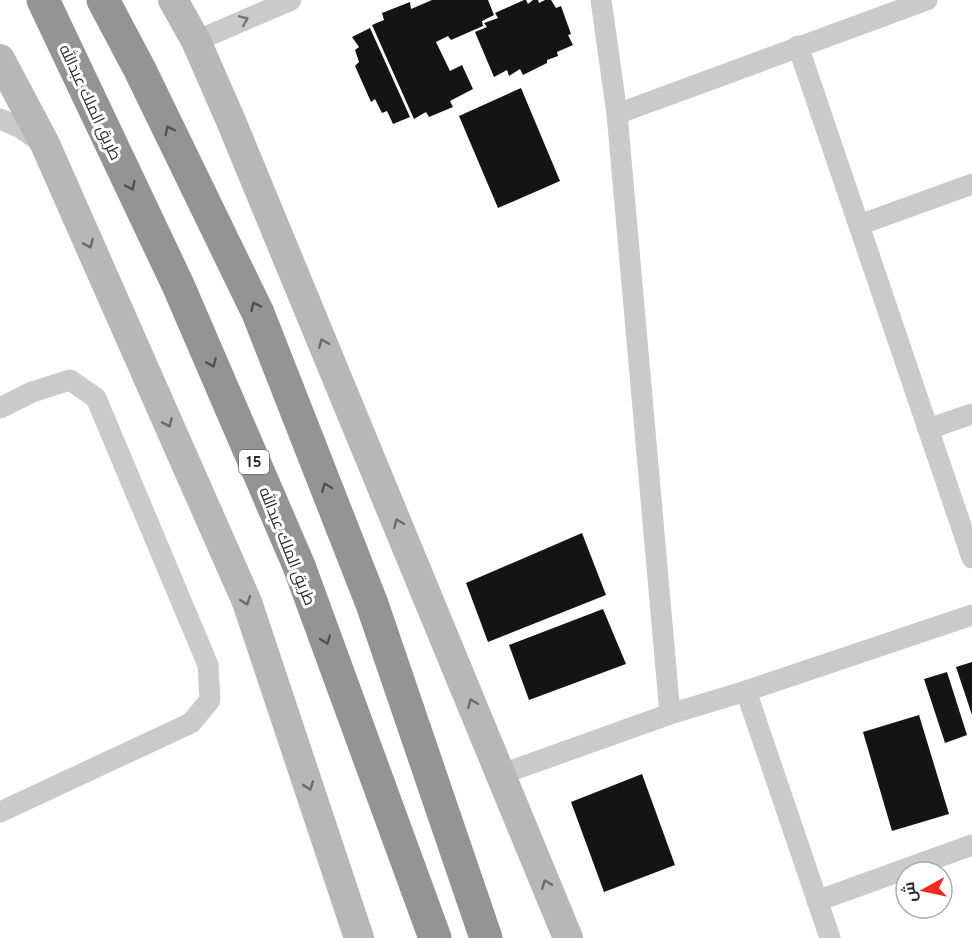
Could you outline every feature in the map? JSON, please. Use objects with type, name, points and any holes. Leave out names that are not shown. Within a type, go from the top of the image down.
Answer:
[{"type":"highway","name":"طريق الملك عبدالله","points":[[43,0],[178,285],[299,566],[435,938]]},
{"type":"highway","points":[[103,0],[140,70],[258,313],[372,604],[486,938]]},
{"type":"highway","points":[[387,647],[510,938]]},
{"type":"highway","points":[[355,721],[414,938]]},
{"type":"street","points":[[173,0],[196,40],[236,132],[568,938]]},
{"type":"street","points":[[196,40],[291,0]]},
{"type":"street","points":[[601,0],[617,114],[670,714]]},
{"type":"street","points":[[617,114],[927,0]]},
{"type":"street","points":[[798,46],[972,558]]},
{"type":"street","points":[[0,59],[45,144],[247,602],[359,938]]},
{"type":"street","points":[[0,119],[19,127],[45,144]]},
{"type":"street","points":[[859,225],[972,184]]},
{"type":"street","points":[[0,408],[32,392],[70,380],[96,398],[208,665],[210,700],[191,723],[0,812]]},
{"type":"street","points":[[928,429],[972,414]]},
{"type":"street","points":[[502,774],[670,714],[746,691],[972,615]]},
{"type":"street","points":[[746,691],[830,938]]},
{"type":"street","points":[[817,901],[972,845]]},
{"type":"building","points":[[432,0],[488,0],[494,15],[482,21],[483,26],[451,40],[448,36],[436,42],[450,71],[462,65],[473,89],[450,101],[453,107],[429,117],[426,112],[414,119],[372,25],[384,20],[382,13],[410,2],[411,9]]},
{"type":"building","points":[[524,0],[528,4],[533,0],[538,0],[539,3],[551,0],[556,8],[561,6],[571,34],[568,35],[573,45],[557,52],[558,56],[523,75],[520,69],[509,76],[507,70],[494,77],[475,32],[487,27],[484,23],[498,18],[495,13]]},
{"type":"building","points":[[370,28],[410,117],[393,124],[387,111],[382,113],[375,99],[371,102],[355,66],[359,62],[355,50],[359,47],[352,37]]},
{"type":"building","points":[[521,88],[560,181],[498,208],[459,116]]},
{"type":"building","points":[[582,533],[606,595],[488,642],[466,583]]},
{"type":"building","points":[[603,609],[626,664],[529,700],[509,645]]},
{"type":"building","points":[[972,662],[972,715],[956,667]]},
{"type":"building","points":[[947,672],[967,735],[945,743],[924,679]]},
{"type":"building","points":[[919,715],[949,814],[892,831],[863,732]]},
{"type":"building","points":[[642,774],[675,865],[604,892],[571,802]]}]
